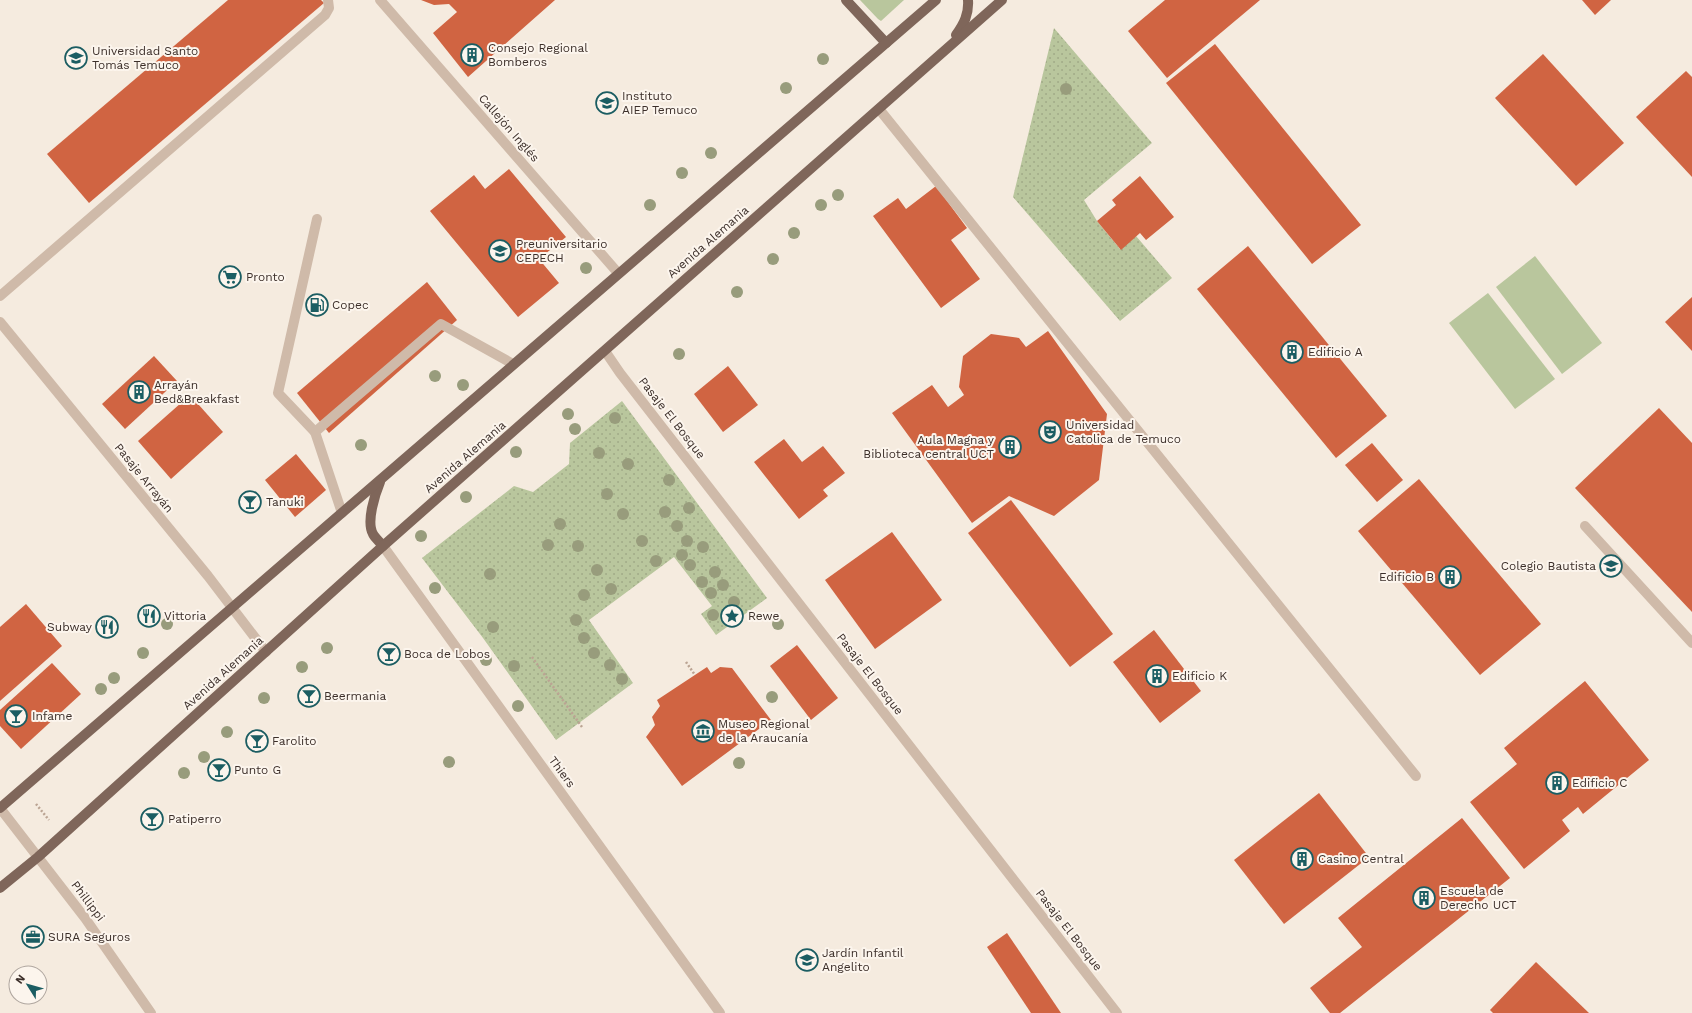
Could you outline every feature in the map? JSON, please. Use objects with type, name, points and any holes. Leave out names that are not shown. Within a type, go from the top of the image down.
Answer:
[{"type":"main road","points":[[846,0],[886,43]]},
{"type":"main road","points":[[0,808],[936,0]]},
{"type":"main road","points":[[949,47],[965,22],[969,9],[968,0]]},
{"type":"main road","name":"Avenida Alemania","points":[[0,888],[62,836],[383,546],[1002,0]]},
{"type":"main road","points":[[381,480],[374,497],[371,516],[372,534],[383,546]]},
{"type":"street","points":[[0,296],[325,15],[329,8],[328,0]]},
{"type":"street","name":"Callejón Inglés","points":[[380,0],[618,273]]},
{"type":"street","points":[[879,109],[1416,776]]},
{"type":"street","points":[[317,218],[278,393],[315,432],[342,513]]},
{"type":"street","name":"Pasaje Arrayán","points":[[0,322],[233,607],[266,652]]},
{"type":"street","points":[[315,432],[441,324],[513,364]]},
{"type":"street","name":"Pasaje El Bosque","points":[[605,351],[620,373],[1116,1013]]},
{"type":"street","points":[[1585,526],[1692,643]]},
{"type":"street","name":"Thiers","points":[[383,546],[720,1013]]},
{"type":"street","name":"Phillippi","points":[[0,808],[85,918],[152,1013]]},
{"type":"path","points":[[532,657],[582,728]]},
{"type":"path","points":[[686,662],[695,675]]},
{"type":"path","points":[[23,788],[62,836]]},
{"type":"green space","points":[[860,0],[904,0],[881,21]]},
{"type":"green space","points":[[1054,28],[1152,143],[1084,200],[1097,221],[1120,249],[1136,236],[1172,278],[1120,321],[1013,197]]},
{"type":"green space","points":[[1535,256],[1602,343],[1562,374],[1496,287]]},
{"type":"green space","points":[[1488,293],[1555,379],[1515,409],[1449,323]]},
{"type":"green space","points":[[622,401],[767,598],[716,635],[701,614],[712,606],[674,557],[589,620],[633,683],[556,740],[483,638],[422,558],[514,486],[533,492],[569,464],[570,443]]},
{"type":"building","points":[[228,0],[321,0],[324,3],[89,203],[47,154]]},
{"type":"building","name":"Consejo Regional Bomberos","points":[[421,0],[555,0],[468,77],[433,33],[457,12],[449,4],[434,5]]},
{"type":"building","points":[[1165,0],[1260,0],[1167,78],[1128,31]]},
{"type":"building","points":[[1582,0],[1611,0],[1595,15]]},
{"type":"building","points":[[1215,44],[1361,225],[1312,264],[1166,83]]},
{"type":"building","points":[[1543,54],[1624,143],[1576,186],[1495,98]]},
{"type":"building","points":[[1686,71],[1692,77],[1692,177],[1636,117]]},
{"type":"building","points":[[509,169],[566,237],[539,259],[559,283],[518,317],[430,211],[474,175],[485,189]]},
{"type":"building","points":[[1140,176],[1174,217],[1146,240],[1140,233],[1121,250],[1097,221],[1116,205],[1112,200]]},
{"type":"building","points":[[936,186],[967,228],[951,240],[980,279],[941,308],[873,216],[898,198],[906,209]]},
{"type":"building","name":"Edificio A","points":[[1248,246],[1387,416],[1336,458],[1197,289]]},
{"type":"building","points":[[427,282],[457,320],[329,433],[297,393]]},
{"type":"building","points":[[1692,297],[1692,351],[1665,322]]},
{"type":"building","name":"Aula Magna y Biblioteca central UCT","points":[[1048,331],[1107,414],[1099,480],[1054,516],[1009,496],[972,523],[892,413],[932,385],[948,407],[964,395],[959,387],[963,356],[991,334],[1019,338],[1026,347]]},
{"type":"building","name":"Arrayán Bed&Breakfast","points":[[154,356],[177,381],[125,429],[102,404]]},
{"type":"building","points":[[728,366],[758,405],[723,432],[694,394]]},
{"type":"building","points":[[190,395],[223,432],[171,479],[138,441]]},
{"type":"building","points":[[1659,408],[1692,443],[1692,612],[1575,488]]},
{"type":"building","points":[[784,439],[802,462],[823,446],[845,473],[823,490],[828,496],[799,519],[754,462]]},
{"type":"building","points":[[1372,443],[1403,480],[1377,502],[1345,465]]},
{"type":"building","points":[[296,454],[326,490],[295,517],[265,480]]},
{"type":"building","name":"Edificio B","points":[[1419,479],[1541,624],[1480,675],[1358,531]]},
{"type":"building","points":[[1011,500],[1113,634],[1070,667],[968,533]]},
{"type":"building","points":[[892,532],[942,600],[875,649],[825,580]]},
{"type":"building","points":[[26,604],[62,646],[0,701],[0,627]]},
{"type":"building","name":"Edificio K","points":[[1154,630],[1201,691],[1160,723],[1113,662]]},
{"type":"building","points":[[797,645],[838,698],[811,720],[770,666]]},
{"type":"building","points":[[52,663],[81,694],[21,749],[0,726],[0,710]]},
{"type":"building","name":"Museo Regional de la Araucanía","points":[[707,667],[711,673],[720,667],[732,668],[771,720],[682,786],[646,737],[655,725],[652,717],[660,706],[657,700]]},
{"type":"building","name":"Edificio C","points":[[1585,681],[1649,760],[1583,814],[1578,807],[1562,820],[1570,831],[1524,869],[1470,802],[1517,764],[1504,748]]},
{"type":"building","name":"Casino Central","points":[[1319,793],[1369,857],[1284,924],[1234,860]]},
{"type":"building","name":"Escuela de Derecho UCT","points":[[1462,818],[1510,878],[1340,1013],[1330,1013],[1310,988],[1362,947],[1338,918]]},
{"type":"building","points":[[1007,933],[1061,1013],[1031,1013],[987,947]]},
{"type":"building","points":[[1536,962],[1589,1013],[1493,1013],[1490,1010]]},
{"type":"place","name":"Consejo Regional Bomberos","points":[[472,55]]},
{"type":"place","name":"Universidad Santo Tomás Temuco","points":[[76,58]]},
{"type":"place","name":"Instituto AIEP Temuco","points":[[607,103]]},
{"type":"place","name":"Preuniversitario CEPECH","points":[[500,251]]},
{"type":"place","name":"Pronto","points":[[230,277]]},
{"type":"place","name":"Copec","points":[[317,305]]},
{"type":"place","name":"Edificio A","points":[[1292,352]]},
{"type":"place","name":"Arrayán Bed&Breakfast","points":[[139,392]]},
{"type":"place","name":"Universidad Catolica de Temuco","points":[[1050,432]]},
{"type":"place","name":"Aula Magna y Biblioteca central UCT","points":[[1010,447]]},
{"type":"place","name":"Tanuki","points":[[250,502]]},
{"type":"place","name":"Colegio Bautista","points":[[1611,566]]},
{"type":"place","name":"Edificio B","points":[[1450,577]]},
{"type":"place","name":"Vittoria","points":[[149,616]]},
{"type":"place","name":"Rewe","points":[[732,616]]},
{"type":"place","name":"Subway","points":[[107,627]]},
{"type":"place","name":"Boca de Lobos","points":[[389,654]]},
{"type":"place","name":"Edificio K","points":[[1157,676]]},
{"type":"place","name":"Beermania","points":[[309,696]]},
{"type":"place","name":"Infame","points":[[16,716]]},
{"type":"place","name":"Museo Regional de la Araucanía","points":[[703,731]]},
{"type":"place","name":"Farolito","points":[[257,741]]},
{"type":"place","name":"Punto G","points":[[219,770]]},
{"type":"place","name":"Edificio C","points":[[1557,783]]},
{"type":"place","name":"Patiperro","points":[[152,819]]},
{"type":"place","name":"Casino Central","points":[[1302,859]]},
{"type":"place","name":"Escuela de Derecho UCT","points":[[1424,898]]},
{"type":"place","name":"SURA Seguros","points":[[33,937]]},
{"type":"place","name":"Jardín Infantil Angelito","points":[[807,960]]}]
